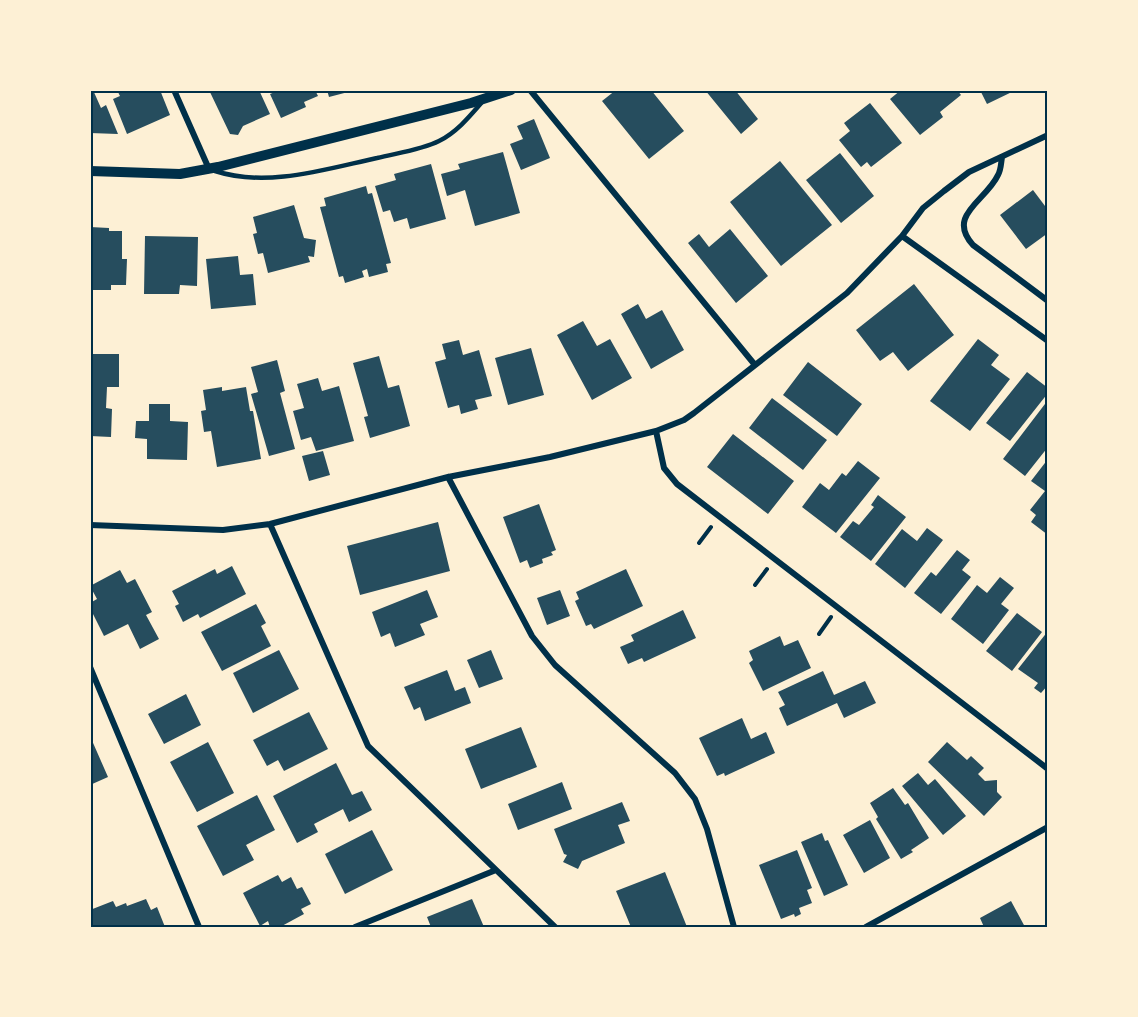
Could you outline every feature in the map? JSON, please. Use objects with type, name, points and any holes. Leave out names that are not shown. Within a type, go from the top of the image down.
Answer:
[{"type":"street","points":[[174,90],[209,169]]},
{"type":"street","points":[[90,171],[180,174],[209,169],[485,100],[511,90]]},
{"type":"street","points":[[530,90],[755,365]]},
{"type":"street","points":[[90,525],[223,530],[270,524],[448,477],[550,457],[656,431],[684,420],[847,293],[902,236],[923,208],[969,172],[1048,135]]},
{"type":"street","points":[[1002,157],[1000,173],[964,218],[962,228],[973,245],[1048,301]]},
{"type":"street","points":[[902,236],[1048,341]]},
{"type":"street","points":[[656,431],[664,468],[677,484],[1048,770]]},
{"type":"street","points":[[448,477],[531,636],[555,665],[675,773],[695,800],[707,829],[734,927]]},
{"type":"street","points":[[270,524],[368,746],[555,927]]},
{"type":"street","points":[[90,667],[199,927]]},
{"type":"street","points":[[868,927],[1048,827]]},
{"type":"street","points":[[355,927],[496,870]]},
{"type":"lane","points":[[209,169],[243,177],[276,177],[420,147],[444,138],[464,122],[485,100]]},
{"type":"building","points":[[90,90],[93,90],[101,108],[106,105],[118,134],[90,133]]},
{"type":"building","points":[[117,90],[160,90],[170,115],[127,134],[113,99],[120,96]]},
{"type":"building","points":[[209,90],[259,90],[270,114],[243,126],[238,135],[230,134]]},
{"type":"building","points":[[280,90],[315,90],[318,96],[304,102],[306,107],[281,118],[270,94]]},
{"type":"building","points":[[327,90],[351,90],[352,91],[329,97]]},
{"type":"building","points":[[616,90],[651,90],[684,131],[649,159],[602,101]]},
{"type":"building","points":[[705,90],[735,90],[758,119],[741,134]]},
{"type":"building","points":[[901,90],[957,90],[961,95],[940,112],[943,117],[920,135],[890,99]]},
{"type":"building","points":[[980,90],[1016,90],[987,104]]},
{"type":"building","points":[[870,103],[902,143],[871,167],[867,162],[861,167],[839,140],[850,131],[844,123]]},
{"type":"building","points":[[534,119],[550,158],[521,170],[510,144],[523,139],[517,126]]},
{"type":"building","points":[[503,152],[520,213],[475,226],[465,190],[447,196],[441,174],[460,169],[458,164]]},
{"type":"building","points":[[840,153],[874,196],[841,223],[806,180]]},
{"type":"building","points":[[780,161],[832,225],[781,266],[730,202]]},
{"type":"building","points":[[431,164],[446,219],[410,229],[407,218],[394,222],[390,210],[383,212],[375,186],[396,180],[394,174]]},
{"type":"building","points":[[366,186],[368,194],[372,193],[391,263],[386,264],[388,272],[369,277],[367,269],[362,271],[364,277],[345,283],[343,276],[339,277],[320,207],[326,206],[324,198]]},
{"type":"building","points":[[1033,190],[1048,210],[1048,233],[1026,249],[1000,215]]},
{"type":"building","points":[[294,205],[304,238],[316,240],[314,257],[308,256],[310,262],[268,273],[263,253],[258,254],[253,234],[257,233],[253,217]]},
{"type":"building","points":[[90,227],[122,231],[122,259],[127,259],[126,285],[111,285],[111,290],[90,290]]},
{"type":"building","points":[[730,229],[768,276],[736,303],[688,243],[699,234],[709,247]]},
{"type":"building","points":[[145,236],[198,237],[197,286],[180,285],[179,294],[144,294]]},
{"type":"building","points":[[238,256],[240,275],[253,274],[256,305],[211,309],[206,259]]},
{"type":"building","points":[[914,284],[954,335],[908,371],[893,352],[880,361],[856,330]]},
{"type":"building","points":[[638,304],[646,319],[662,310],[684,350],[651,369],[621,314]]},
{"type":"building","points":[[583,321],[597,346],[610,339],[632,378],[592,400],[557,335]]},
{"type":"building","points":[[978,339],[999,355],[991,365],[1010,379],[970,431],[930,401]]},
{"type":"building","points":[[459,340],[463,355],[479,350],[492,396],[475,400],[478,409],[461,414],[459,405],[448,408],[435,362],[446,359],[442,344]]},
{"type":"building","points":[[531,348],[544,395],[508,405],[495,358]]},
{"type":"building","points":[[90,354],[119,354],[119,387],[107,387],[106,408],[112,409],[111,437],[90,436]]},
{"type":"building","points":[[379,356],[388,388],[399,385],[410,426],[370,438],[364,417],[368,416],[353,363]]},
{"type":"building","points":[[277,360],[285,391],[280,393],[295,449],[269,456],[251,394],[258,392],[251,367]]},
{"type":"building","points":[[808,362],[862,404],[837,436],[783,395]]},
{"type":"building","points":[[1027,372],[1048,388],[1048,393],[1010,441],[986,423]]},
{"type":"building","points":[[318,378],[322,391],[339,386],[354,441],[316,451],[311,437],[301,440],[293,411],[304,408],[297,384]]},
{"type":"building","points":[[222,387],[222,391],[246,387],[250,411],[253,411],[261,459],[217,467],[211,431],[204,432],[201,411],[206,410],[203,390]]},
{"type":"building","points":[[772,398],[827,440],[803,470],[749,428]]},
{"type":"building","points":[[1048,400],[1048,447],[1025,476],[1003,459]]},
{"type":"building","points":[[149,404],[170,404],[170,421],[188,422],[187,460],[147,459],[147,439],[135,438],[136,421],[149,421]]},
{"type":"building","points":[[733,434],[794,481],[768,514],[707,467]]},
{"type":"building","points":[[323,451],[330,475],[309,481],[302,456]]},
{"type":"building","points":[[1048,459],[1048,535],[1031,522],[1036,515],[1030,510],[1045,491],[1031,481]]},
{"type":"building","points":[[858,461],[880,478],[836,533],[802,507],[820,483],[829,490],[842,473],[846,476]]},
{"type":"building","points":[[878,495],[906,517],[871,561],[840,537],[853,521],[859,525],[874,507],[871,505]]},
{"type":"building","points":[[539,504],[556,550],[551,552],[553,555],[542,559],[543,563],[530,568],[527,560],[520,563],[503,517]]},
{"type":"building","points":[[438,522],[450,571],[360,595],[347,546]]},
{"type":"building","points":[[927,528],[943,540],[905,588],[875,564],[902,529],[917,541]]},
{"type":"building","points":[[957,550],[970,560],[962,570],[971,577],[941,614],[914,593],[931,572],[936,576]]},
{"type":"building","points":[[232,566],[246,594],[200,618],[198,614],[183,622],[175,606],[179,604],[172,591],[215,569],[217,574]]},
{"type":"building","points":[[626,569],[643,606],[594,629],[591,624],[586,626],[575,601],[579,599],[576,592]]},
{"type":"building","points":[[120,570],[127,583],[135,579],[152,612],[146,615],[159,639],[140,649],[128,624],[104,636],[90,608],[90,603],[97,599],[90,586]]},
{"type":"building","points":[[1000,577],[1014,588],[1001,604],[1009,610],[983,644],[951,619],[977,585],[987,593]]},
{"type":"building","points":[[427,590],[438,617],[420,624],[425,635],[395,647],[390,633],[381,637],[372,612]]},
{"type":"building","points":[[560,590],[570,616],[547,625],[537,598]]},
{"type":"building","points":[[256,604],[266,623],[261,626],[271,646],[222,671],[201,632]]},
{"type":"building","points":[[683,610],[696,638],[644,662],[642,658],[628,664],[620,647],[634,641],[631,635]]},
{"type":"building","points":[[1017,613],[1042,632],[1012,671],[986,651]]},
{"type":"building","points":[[1048,631],[1048,685],[1041,693],[1034,688],[1038,683],[1018,669]]},
{"type":"building","points":[[780,636],[784,646],[798,640],[811,668],[763,691],[749,663],[753,660],[749,651]]},
{"type":"building","points":[[279,650],[299,689],[253,713],[233,673]]},
{"type":"building","points":[[491,650],[503,679],[479,688],[467,660]]},
{"type":"building","points":[[447,670],[455,691],[465,687],[471,703],[425,721],[420,707],[414,710],[404,687]]},
{"type":"building","points":[[823,671],[834,695],[865,681],[876,703],[844,718],[837,703],[787,726],[779,708],[785,705],[778,692]]},
{"type":"building","points":[[186,694],[201,725],[164,744],[148,714]]},
{"type":"building","points":[[309,712],[328,749],[284,771],[278,760],[267,766],[253,740]]},
{"type":"building","points":[[742,718],[751,739],[766,732],[775,753],[725,776],[724,773],[717,776],[699,738]]},
{"type":"building","points":[[521,727],[537,767],[481,789],[465,749]]},
{"type":"building","points":[[90,736],[108,777],[90,785]]},
{"type":"building","points":[[208,742],[234,793],[197,812],[170,762]]},
{"type":"building","points":[[947,742],[967,760],[971,756],[984,768],[978,774],[985,781],[997,780],[997,792],[1002,797],[984,816],[928,762]]},
{"type":"building","points":[[336,763],[352,795],[362,791],[372,810],[349,822],[343,809],[314,824],[318,832],[297,843],[273,796]]},
{"type":"building","points":[[918,773],[928,785],[935,779],[966,816],[943,835],[902,786]]},
{"type":"building","points":[[562,782],[572,809],[518,830],[508,804]]},
{"type":"building","points":[[893,788],[905,805],[908,803],[929,838],[901,859],[876,819],[878,817],[870,803]]},
{"type":"building","points":[[257,795],[275,830],[246,845],[254,860],[223,876],[197,826]]},
{"type":"building","points":[[622,802],[630,821],[618,825],[625,843],[582,861],[578,869],[563,862],[567,855],[564,854],[554,829]]},
{"type":"building","points":[[870,820],[890,858],[864,873],[843,835]]},
{"type":"building","points":[[372,830],[393,870],[345,894],[325,854]]},
{"type":"building","points":[[822,833],[825,841],[828,840],[848,885],[824,896],[801,842]]},
{"type":"building","points":[[797,850],[812,888],[807,890],[812,903],[799,908],[801,914],[781,919],[759,865]]},
{"type":"building","points":[[665,872],[687,927],[631,927],[616,891]]},
{"type":"building","points":[[278,875],[282,882],[291,877],[297,889],[302,887],[311,904],[301,909],[304,914],[280,927],[270,927],[268,921],[260,926],[243,893]]},
{"type":"building","points":[[146,899],[151,910],[157,907],[165,927],[90,927],[90,910],[113,901],[116,907],[126,903],[127,906]]},
{"type":"building","points":[[472,899],[484,927],[431,927],[427,917]]},
{"type":"building","points":[[1011,901],[1025,927],[984,927],[980,918]]}]
